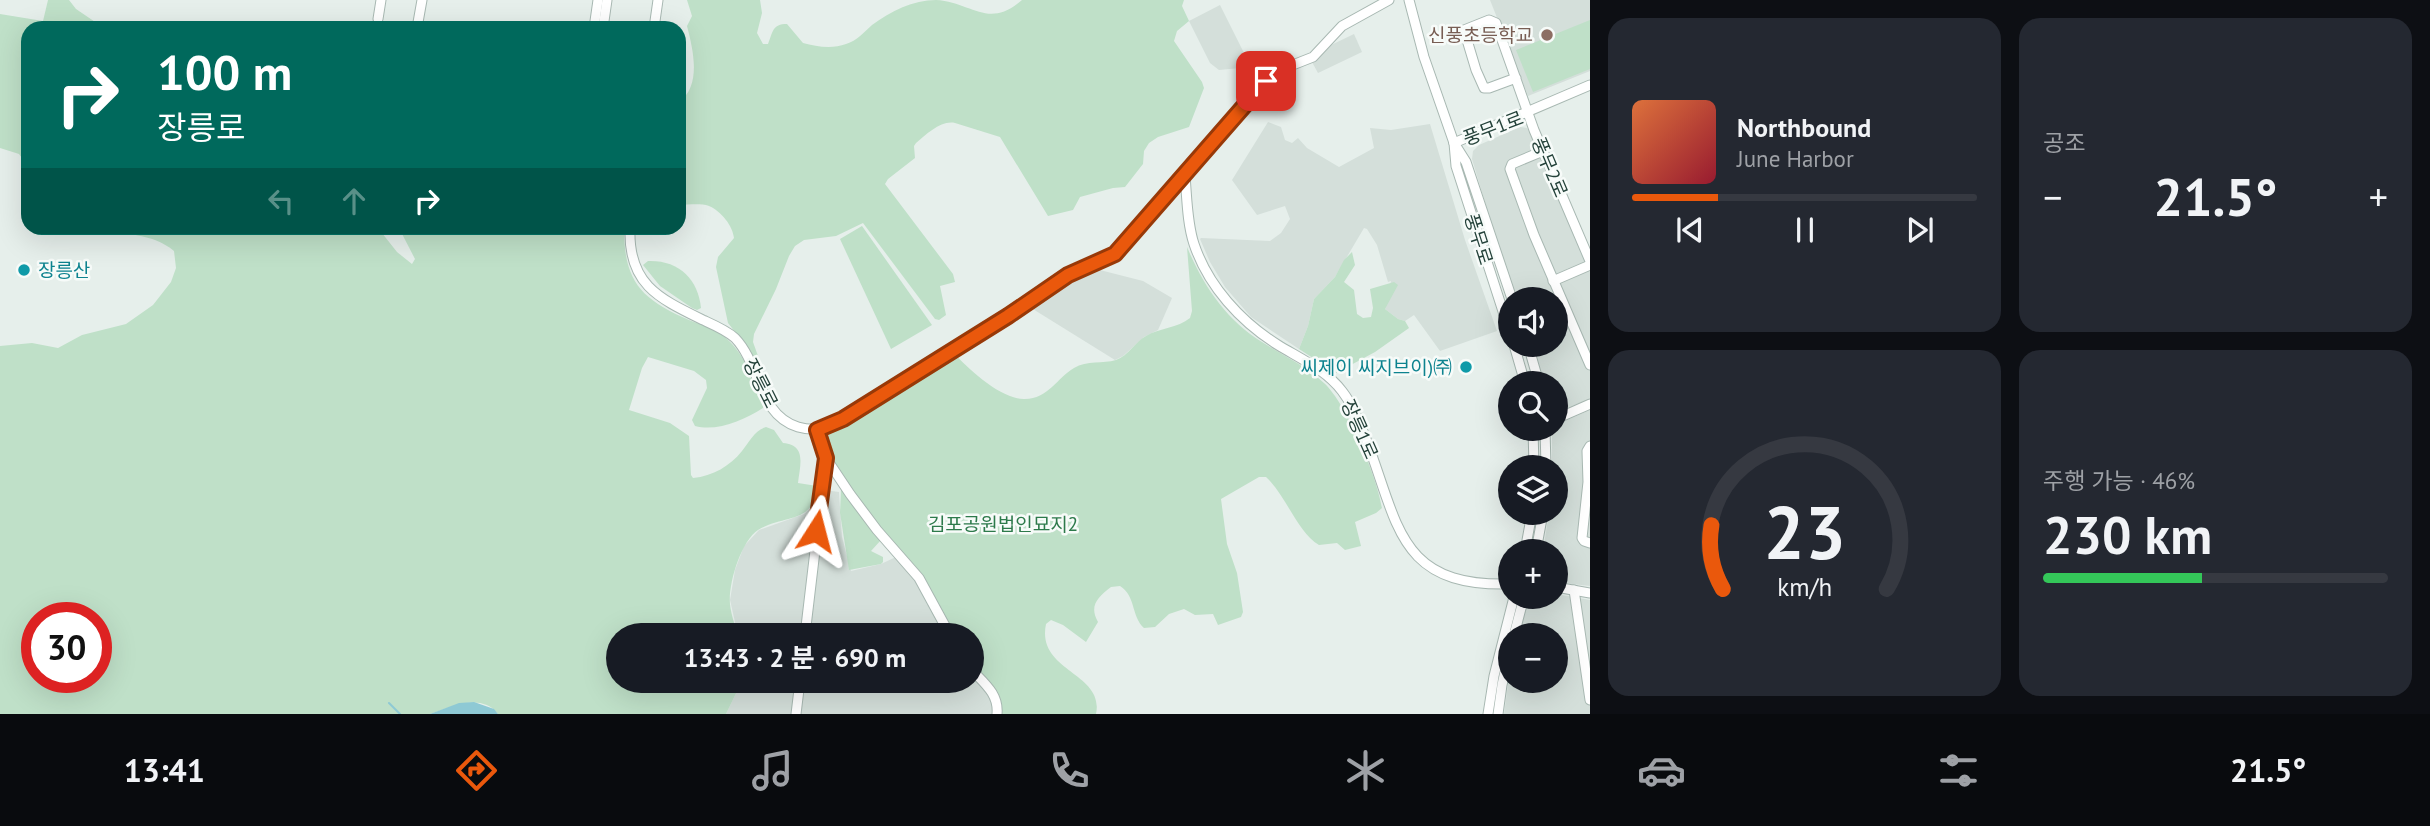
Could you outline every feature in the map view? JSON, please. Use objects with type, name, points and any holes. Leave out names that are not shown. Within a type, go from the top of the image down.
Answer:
[{"type":"street","points":[[378,19],[381,0]]},
{"type":"street","points":[[418,21],[422,0]]},
{"type":"street","points":[[595,21],[598,0]]},
{"type":"street","points":[[604,21],[607,0]]},
{"type":"street","points":[[655,21],[658,0]]},
{"type":"street","points":[[943,623],[919,578],[863,512],[826,458],[817,430],[843,419],[1008,316],[1068,275],[1115,254],[1234,116],[1273,76],[1291,65],[1313,57],[1342,26],[1389,0]]},
{"type":"street","name":"풍무로","points":[[1409,0],[1424,57],[1454,143],[1465,162],[1508,287]]},
{"type":"street","name":"풍무2로","points":[[1516,78],[1489,88],[1482,86],[1464,30],[1489,20],[1494,21],[1516,78],[1528,113],[1543,151],[1590,263]]},
{"type":"street","name":"풍무1로","points":[[1454,143],[1590,86]]},
{"type":"street","name":"풍무로","points":[[1454,143],[1456,166],[1498,296]]},
{"type":"street","points":[[1543,151],[1510,167],[1553,281],[1590,365]]},
{"type":"street","name":"장릉1로","points":[[1185,176],[1192,236],[1198,255],[1211,278],[1226,300],[1253,327],[1328,376],[1345,395],[1357,416],[1397,524],[1413,552],[1429,567],[1448,577],[1476,584],[1498,584]]},
{"type":"street","name":"장릉로","points":[[630,235],[635,267],[645,285],[662,298],[730,334],[745,352],[774,412],[794,426],[817,430]]},
{"type":"street","points":[[1553,281],[1590,263]]},
{"type":"street","points":[[1568,414],[1590,404]]},
{"type":"street","points":[[1590,446],[1587,450],[1588,482],[1582,538],[1590,543]]},
{"type":"street","points":[[806,623],[826,458]]},
{"type":"street","points":[[1568,589],[1590,593]]},
{"type":"street","points":[[1574,590],[1590,700]]},
{"type":"street","points":[[1488,714],[1494,676],[1511,609]]},
{"type":"street","points":[[984,684],[997,701],[997,714]]},
{"type":"street","points":[[796,714],[799,693]]},
{"type":"street","points":[[1498,714],[1501,693]]},
{"type":"shaded area","name":"신풍초등학교","points":[[1490,0],[1590,0],[1590,71],[1528,96]]},
{"type":"shaded area","points":[[1220,5],[1251,67],[1219,70],[1210,63],[1189,21]]},
{"type":"shaded area","points":[[1354,34],[1362,52],[1318,73],[1312,62],[1327,47]]},
{"type":"shaded area","points":[[1268,122],[1281,127],[1285,140],[1292,143],[1298,138],[1307,148],[1339,167],[1374,148],[1370,128],[1391,130],[1430,124],[1465,240],[1497,331],[1440,351],[1414,315],[1405,321],[1385,309],[1391,281],[1388,282],[1377,245],[1364,228],[1335,277],[1314,299],[1299,349],[1251,317],[1225,287],[1200,239],[1270,241],[1281,233],[1290,219],[1285,206],[1257,215],[1232,180]]},
{"type":"shaded area","points":[[1520,127],[1527,128],[1532,135],[1590,272],[1590,399],[1568,407],[1568,371],[1540,371],[1536,357],[1568,357],[1568,287],[1513,287],[1472,159],[1473,151],[1479,145]]},
{"type":"shaded area","points":[[1092,268],[1143,281],[1172,298],[1158,330],[1144,337],[1115,360],[1028,306],[1056,286]]},
{"type":"shaded area","points":[[1590,410],[1590,586],[1568,583],[1568,539],[1545,539],[1547,525],[1568,525],[1568,455],[1552,455],[1552,441],[1568,441],[1568,420]]},
{"type":"shaded area","points":[[817,489],[839,492],[842,537],[851,571],[881,564],[898,556],[914,576],[940,623],[735,623],[730,600],[735,570],[744,546],[759,530],[804,514],[815,504]]},
{"type":"shaded area","points":[[1568,596],[1590,600],[1590,714],[1504,714],[1507,693],[1568,693],[1568,623],[1522,623],[1526,609],[1568,609]]},
{"type":"shaded area","points":[[984,690],[993,701],[992,714],[726,714],[736,693],[984,693]]},
{"type":"green space","points":[[48,0],[69,0],[76,9],[94,21],[43,21]]},
{"type":"green space","points":[[687,0],[760,0],[762,13],[757,33],[763,44],[768,44],[776,27],[787,24],[803,43],[830,47],[854,41],[872,25],[895,11],[927,0],[949,2],[989,14],[1010,9],[1022,0],[1184,0],[1182,6],[1189,21],[1177,31],[1174,41],[1204,88],[1189,127],[1158,137],[1149,143],[1144,151],[1143,164],[1125,187],[1080,197],[1073,210],[1048,216],[1000,137],[955,123],[934,128],[914,146],[915,158],[885,184],[953,274],[955,282],[940,286],[946,315],[939,320],[935,319],[863,223],[836,236],[804,240],[795,246],[789,256],[754,334],[753,342],[763,370],[760,371],[746,346],[728,323],[716,267],[718,257],[734,238],[729,224],[709,206],[686,205],[686,95],[691,87],[694,67],[687,26],[692,16]]},
{"type":"green space","points":[[0,14],[43,21],[21,21],[21,157],[0,148]]},
{"type":"green space","points":[[1590,20],[1590,69],[1533,92],[1516,50]]},
{"type":"green space","points":[[862,226],[932,325],[891,349],[840,239]]},
{"type":"green space","points":[[133,235],[384,235],[397,252],[412,264],[415,259],[403,235],[624,235],[627,262],[638,286],[647,296],[672,312],[714,330],[727,339],[744,361],[764,405],[756,412],[730,424],[695,426],[692,420],[707,388],[706,380],[694,371],[648,357],[629,410],[670,423],[689,436],[693,478],[714,473],[726,466],[755,434],[766,427],[774,430],[783,443],[791,445],[799,452],[798,483],[817,486],[815,498],[804,513],[758,530],[746,543],[733,575],[730,604],[734,623],[606,623],[606,693],[736,693],[726,714],[498,714],[491,707],[475,702],[430,714],[0,714],[0,346],[32,343],[58,348],[82,335],[126,324],[153,305],[171,282],[176,268],[174,251],[157,241]]},
{"type":"green space","name":"김포공원법인묘지2","points":[[1187,247],[1208,288],[1237,323],[1262,342],[1310,371],[1333,393],[1360,442],[1382,508],[1355,522],[1361,546],[1345,550],[1337,543],[1319,545],[1304,531],[1280,493],[1266,477],[1259,477],[1221,499],[1227,544],[1237,573],[1243,612],[1241,617],[1218,625],[1213,614],[1195,615],[1184,609],[1169,614],[1155,627],[1144,628],[1125,590],[1120,586],[1111,587],[1094,607],[1098,622],[1086,642],[1063,625],[1051,620],[1046,624],[1046,640],[1051,652],[1091,689],[1096,700],[1096,714],[1000,714],[998,694],[984,678],[984,623],[947,623],[917,568],[874,520],[843,477],[832,458],[825,435],[954,353],[996,389],[1016,398],[1033,398],[1046,392],[1079,366],[1120,358],[1146,336],[1190,318],[1192,311]]},
{"type":"green space","points":[[1352,252],[1355,265],[1344,282],[1354,290],[1357,314],[1363,318],[1371,317],[1373,308],[1370,289],[1394,282],[1398,285],[1385,309],[1405,321],[1409,328],[1375,352],[1336,373],[1299,349],[1314,299],[1335,277],[1344,260]]},
{"type":"green space","points":[[648,261],[669,264],[685,273],[696,288],[701,308],[692,308],[660,286],[643,265]]},
{"type":"green space","points":[[841,489],[881,540],[871,551],[883,557],[881,564],[849,570],[840,513]]},
{"type":"water","points":[[474,702],[494,709],[498,714],[430,714],[459,703]]},
{"type":"waterway","points":[[389,703],[400,714]]},
{"type":"place","name":"신풍초등학교","points":[[1547,35]]},
{"type":"place","name":"장릉산","points":[[24,270]]},
{"type":"place","name":"씨제이 씨지브이)㈜","points":[[1466,367]]},
{"type":"route","points":[[816,531],[826,458],[817,430],[843,419],[1008,316],[1056,282],[1115,254],[1266,81]]}]
